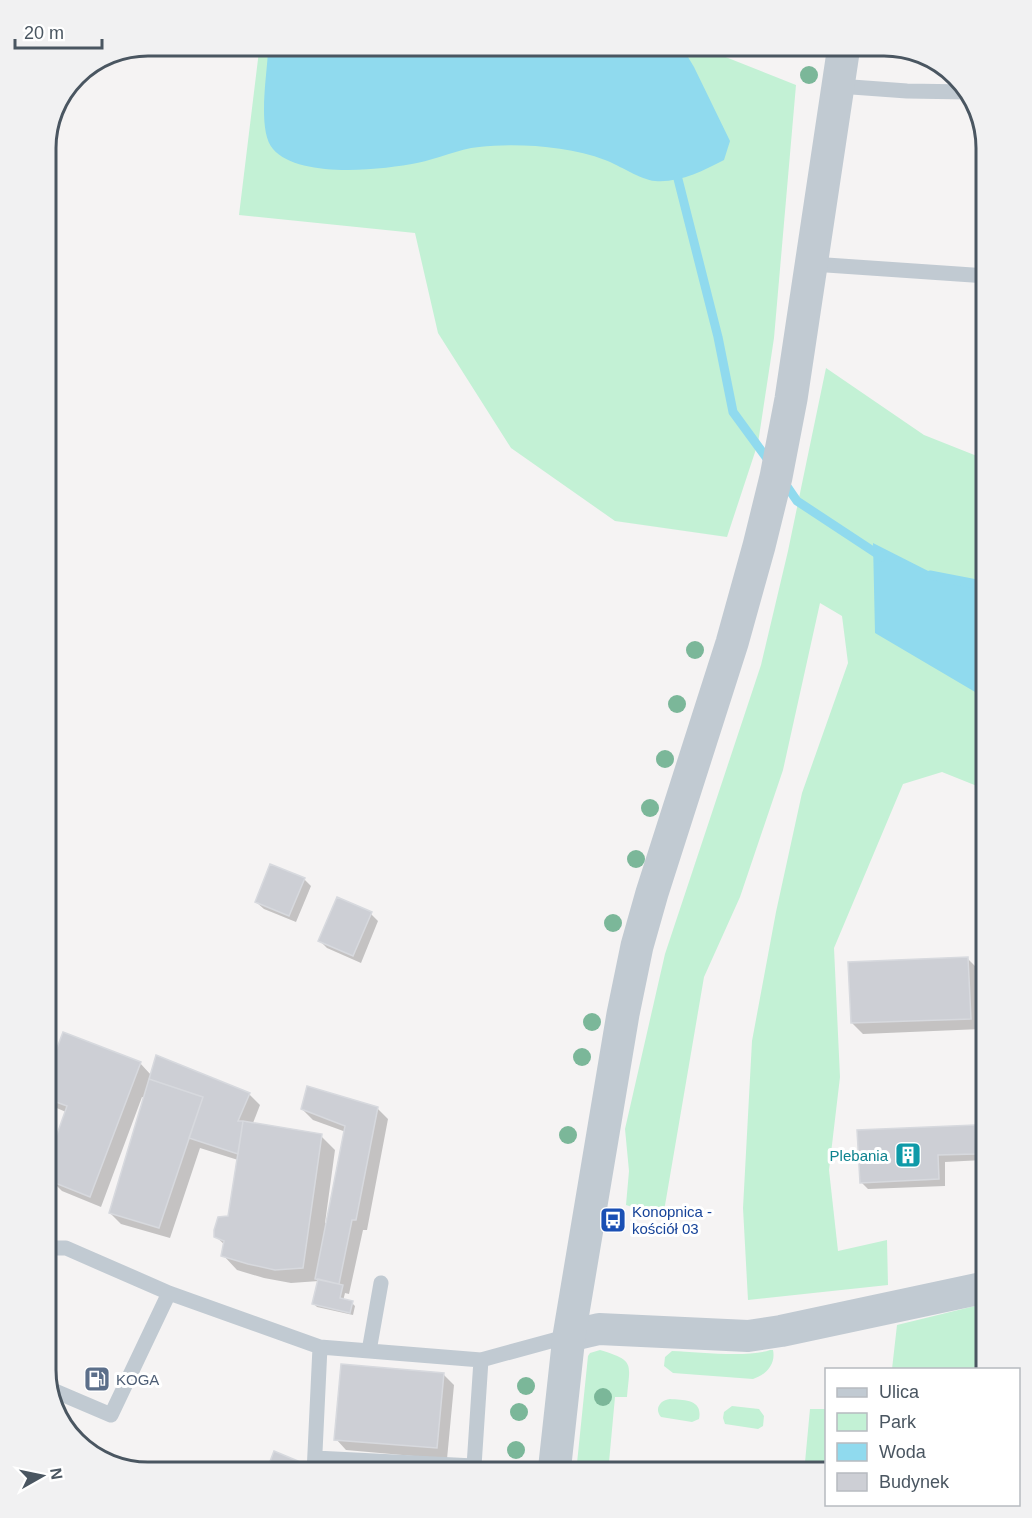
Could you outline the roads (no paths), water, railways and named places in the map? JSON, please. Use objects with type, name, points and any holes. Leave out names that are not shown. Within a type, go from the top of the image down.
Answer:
[{"type":"street","points":[[555,1462],[569,1336],[615,1058],[638,946],[679,804],[732,643],[782,451],[842,56]]},
{"type":"street","points":[[569,1336],[599,1329],[748,1336],[976,1289]]},
{"type":"lane","points":[[838,86],[957,92]]},
{"type":"lane","points":[[812,264],[976,275]]},
{"type":"lane","points":[[56,1248],[66,1248],[169,1293],[320,1347],[481,1360],[569,1336]]},
{"type":"lane","points":[[369,1351],[381,1282]]},
{"type":"lane","points":[[59,1393],[111,1415],[169,1293]]},
{"type":"lane","points":[[315,1462],[320,1347]]},
{"type":"lane","points":[[474,1462],[481,1360]]},
{"type":"water","points":[[268,56],[687,56],[730,141],[724,160],[682,178],[664,181],[649,180],[591,155],[526,146],[471,148],[402,166],[342,170],[302,165],[285,159],[273,149],[265,129],[264,102]]},
{"type":"water","points":[[873,543],[946,580],[976,586],[976,693],[875,633]]},
{"type":"waterway","points":[[678,179],[718,337],[733,412],[771,464]]},
{"type":"waterway","points":[[784,482],[797,501],[882,557]]},
{"type":"waterway","points":[[930,575],[976,584]]},
{"type":"place","name":"Plebania","points":[[908,1155]]},
{"type":"place","name":"Konopnica - kościół 03","points":[[613,1220]]},
{"type":"place","name":"KOGA","points":[[97,1379]]}]
